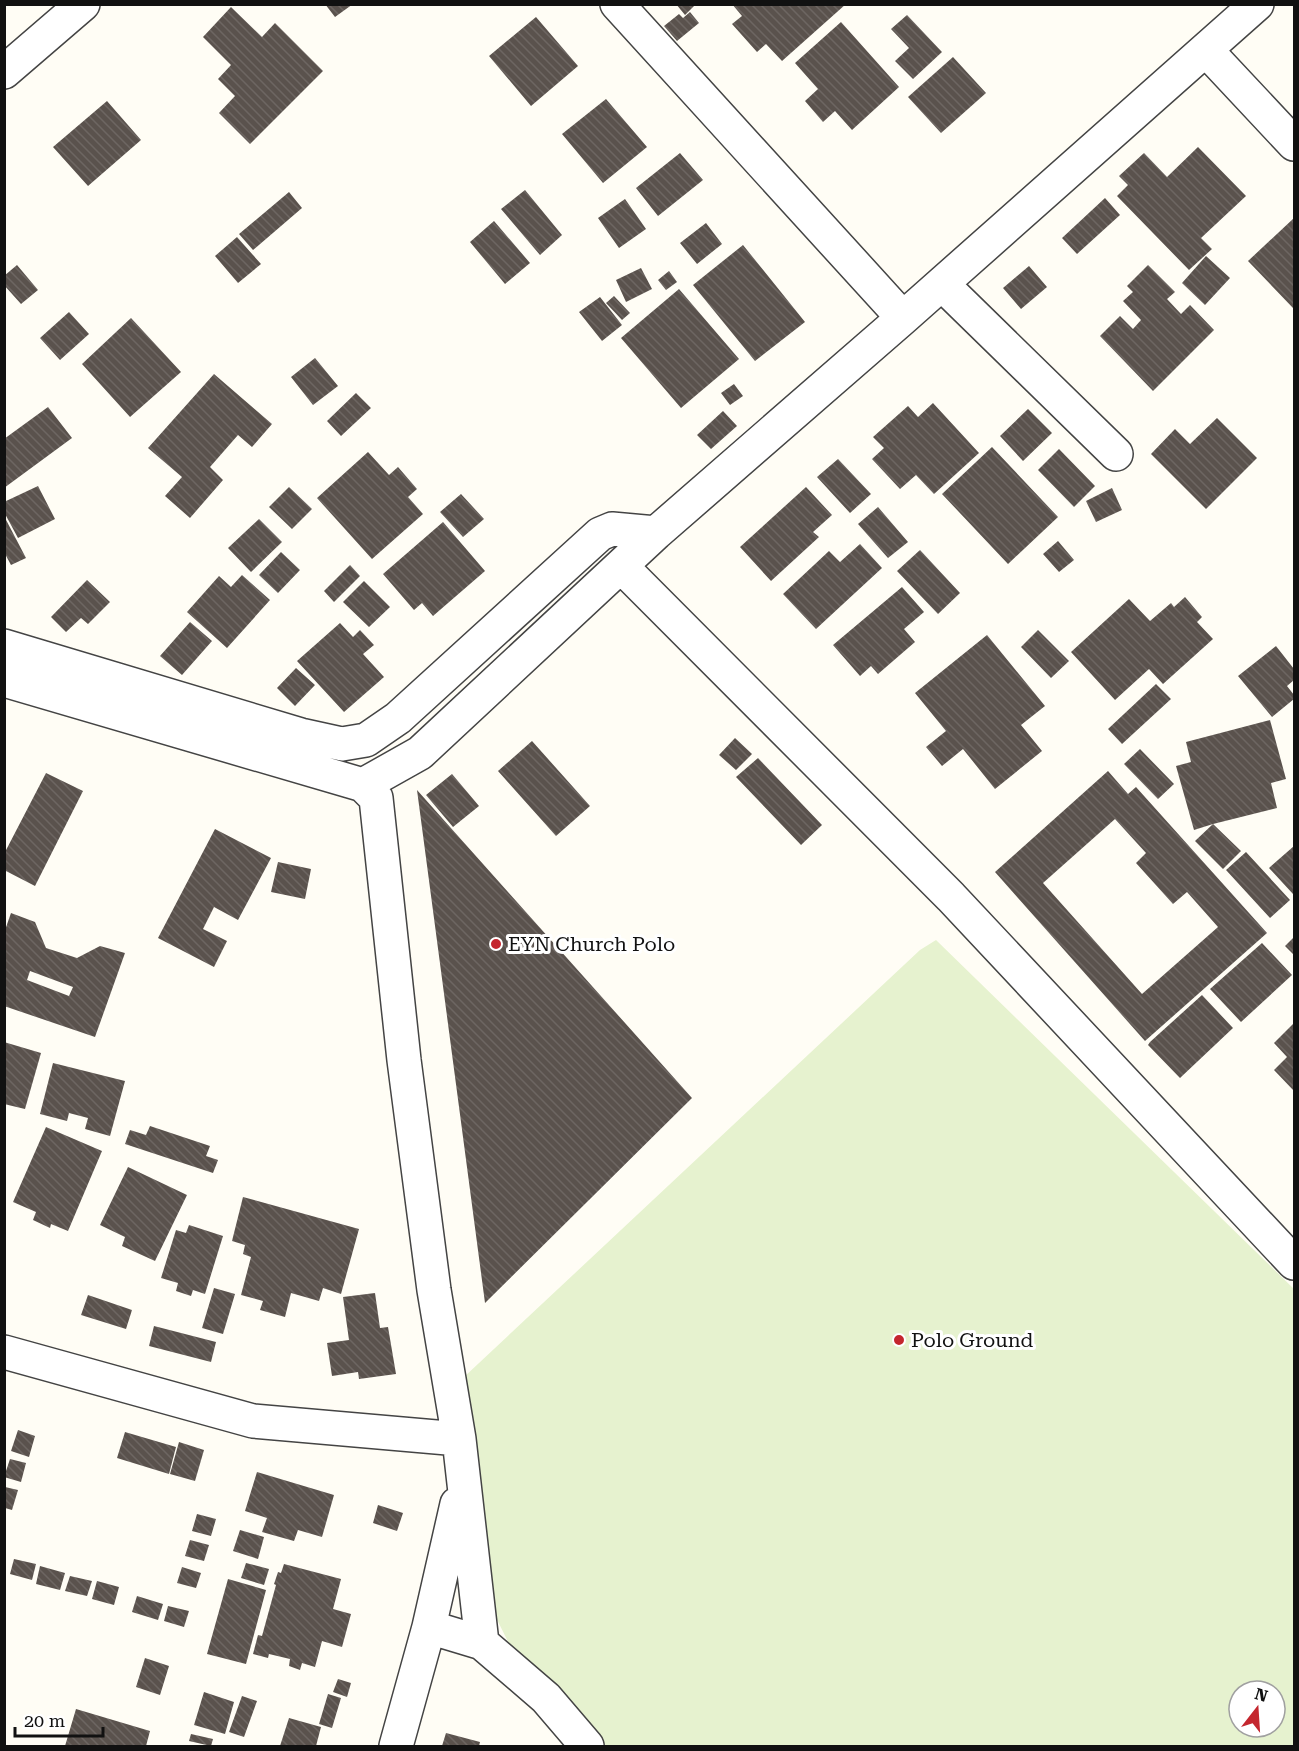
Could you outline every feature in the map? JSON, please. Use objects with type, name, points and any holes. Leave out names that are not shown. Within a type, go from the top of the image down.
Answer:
[{"type":"street","points":[[4,72],[83,4]]},
{"type":"street","points":[[616,4],[903,318]]},
{"type":"street","points":[[363,785],[420,753],[656,533],[942,284],[1257,4]]},
{"type":"street","points":[[1206,50],[1294,144]]},
{"type":"street","points":[[942,284],[1116,454]]},
{"type":"street","points":[[4,646],[301,735],[342,744],[366,740],[398,718],[460,659],[600,534],[612,529],[656,533]]},
{"type":"street","points":[[622,567],[951,897],[1294,1263]]},
{"type":"street","points":[[460,659],[486,692]]},
{"type":"street","points":[[92,705],[103,675]]},
{"type":"street","points":[[4,680],[363,785],[376,798],[404,1060],[434,1290],[459,1439],[482,1643]]},
{"type":"street","points":[[398,718],[420,753]]},
{"type":"street","points":[[4,1352],[253,1421],[459,1439]]},
{"type":"street","points":[[396,1746],[429,1627],[463,1479]]},
{"type":"street","points":[[429,1627],[482,1643],[546,1698],[587,1746]]},
{"type":"green space","name":"Polo Ground","points":[[936,940],[1294,1289],[1294,1746],[581,1746],[533,1692],[470,1565],[448,1392],[920,950]]},
{"type":"building","points":[[325,4],[353,4],[335,17]]},
{"type":"building","points":[[676,4],[696,4],[685,15]]},
{"type":"building","points":[[732,4],[846,4],[782,61],[766,44],[757,52],[732,24],[742,16]]},
{"type":"building","points":[[231,7],[262,37],[275,23],[323,71],[250,144],[219,113],[235,96],[218,79],[231,65],[203,37]]},
{"type":"building","points":[[690,12],[699,23],[677,41],[664,26],[679,14],[683,18]]},
{"type":"building","points":[[907,15],[942,52],[913,79],[895,61],[909,48],[891,29]]},
{"type":"building","points":[[536,17],[578,66],[531,106],[489,56]]},
{"type":"building","points":[[841,22],[899,87],[852,130],[835,111],[823,122],[805,101],[818,89],[795,63]]},
{"type":"building","points":[[953,57],[986,93],[941,133],[908,97]]},
{"type":"building","points":[[606,99],[647,147],[603,183],[562,134]]},
{"type":"building","points":[[107,101],[141,140],[88,186],[53,147]]},
{"type":"building","points":[[1198,147],[1246,196],[1201,238],[1212,249],[1189,270],[1117,196],[1128,185],[1119,176],[1144,153],[1167,177]]},
{"type":"building","points":[[680,153],[703,180],[658,216],[636,188]]},
{"type":"building","points":[[525,190],[562,235],[540,255],[501,209]]},
{"type":"building","points":[[289,192],[302,208],[253,250],[239,234]]},
{"type":"building","points":[[1105,198],[1120,215],[1077,254],[1062,238]]},
{"type":"building","points":[[625,199],[646,229],[619,248],[598,218]]},
{"type":"building","points":[[1294,218],[1294,306],[1293,308],[1248,261]]},
{"type":"building","points":[[494,221],[530,263],[505,284],[470,242]]},
{"type":"building","points":[[706,223],[722,244],[697,264],[680,243]]},
{"type":"building","points":[[237,237],[261,264],[238,283],[215,256]]},
{"type":"building","points":[[743,245],[805,322],[755,361],[693,285]]},
{"type":"building","points":[[1206,256],[1230,278],[1205,305],[1182,283]]},
{"type":"building","points":[[17,265],[38,290],[21,304],[4,285],[4,276]]},
{"type":"building","points":[[1148,265],[1175,292],[1167,299],[1181,314],[1190,305],[1214,330],[1153,391],[1100,336],[1120,316],[1133,329],[1141,320],[1123,301],[1133,292],[1127,286]]},
{"type":"building","points":[[1029,266],[1047,287],[1021,309],[1003,288]]},
{"type":"building","points":[[641,268],[652,289],[626,302],[616,280]]},
{"type":"building","points":[[669,271],[677,282],[666,290],[658,280]]},
{"type":"building","points":[[679,289],[739,359],[681,408],[621,338]]},
{"type":"building","points":[[614,296],[630,313],[622,320],[606,303]]},
{"type":"building","points":[[600,297],[622,325],[602,341],[579,312]]},
{"type":"building","points":[[69,312],[89,334],[60,360],[40,338]]},
{"type":"building","points":[[131,318],[181,372],[130,417],[82,364]]},
{"type":"building","points":[[315,358],[338,386],[313,405],[291,377]]},
{"type":"building","points":[[214,374],[272,424],[252,447],[238,435],[210,467],[223,480],[190,518],[165,496],[182,477],[148,448]]},
{"type":"building","points":[[734,384],[743,396],[730,405],[721,393]]},
{"type":"building","points":[[356,393],[371,408],[341,436],[327,421]]},
{"type":"building","points":[[933,403],[979,453],[934,494],[916,475],[900,489],[872,459],[884,448],[873,437],[908,406],[918,417]]},
{"type":"building","points":[[48,407],[72,438],[4,488],[4,439]]},
{"type":"building","points":[[1028,409],[1052,433],[1023,461],[1000,436]]},
{"type":"building","points":[[723,411],[737,426],[711,449],[697,435]]},
{"type":"building","points":[[1217,418],[1257,458],[1206,509],[1151,454],[1175,429],[1190,444]]},
{"type":"building","points":[[992,447],[1058,517],[1008,564],[942,494]]},
{"type":"building","points":[[1059,449],[1095,486],[1074,507],[1038,470]]},
{"type":"building","points":[[368,452],[389,475],[398,467],[417,489],[408,497],[423,514],[372,559],[317,498]]},
{"type":"building","points":[[838,459],[871,494],[850,513],[817,477]]},
{"type":"building","points":[[38,486],[55,519],[18,538],[4,512],[4,502]]},
{"type":"building","points":[[289,487],[312,509],[292,529],[269,507]]},
{"type":"building","points":[[806,487],[832,515],[813,532],[819,537],[771,581],[740,547]]},
{"type":"building","points":[[1112,488],[1122,510],[1096,522],[1086,501]]},
{"type":"building","points":[[461,494],[484,519],[463,537],[440,512]]},
{"type":"building","points":[[878,507],[908,542],[888,558],[858,524]]},
{"type":"building","points":[[4,516],[26,558],[11,565],[4,552]]},
{"type":"building","points":[[259,519],[282,542],[251,572],[228,548]]},
{"type":"building","points":[[443,522],[485,571],[433,616],[422,603],[414,610],[383,574]]},
{"type":"building","points":[[1058,541],[1074,560],[1059,572],[1043,554]]},
{"type":"building","points":[[860,544],[882,568],[816,629],[783,594],[829,551],[840,562]]},
{"type":"building","points":[[920,550],[960,593],[938,614],[897,571]]},
{"type":"building","points":[[281,552],[300,570],[278,593],[259,575]]},
{"type":"building","points":[[350,565],[360,576],[334,602],[324,591]]},
{"type":"building","points":[[242,575],[270,600],[227,648],[187,612],[219,576],[231,587]]},
{"type":"building","points":[[87,580],[110,602],[88,624],[81,618],[66,632],[51,617]]},
{"type":"building","points":[[364,581],[390,607],[369,627],[343,602]]},
{"type":"building","points":[[902,587],[924,612],[904,629],[915,642],[878,674],[871,666],[860,676],[833,645]]},
{"type":"building","points":[[1185,597],[1202,617],[1197,622],[1213,639],[1163,684],[1149,669],[1115,700],[1071,652],[1129,599],[1150,621],[1171,603],[1174,607]]},
{"type":"building","points":[[190,622],[212,641],[182,675],[160,656]]},
{"type":"building","points":[[340,623],[353,637],[360,630],[374,645],[363,654],[384,677],[344,712],[297,661]]},
{"type":"building","points":[[1038,630],[1069,661],[1051,678],[1021,647]]},
{"type":"building","points":[[987,635],[1045,706],[1021,725],[1042,751],[995,789],[963,749],[942,766],[926,747],[946,731],[915,693]]},
{"type":"building","points":[[1276,646],[1294,669],[1294,680],[1287,686],[1294,695],[1294,699],[1272,717],[1238,676]]},
{"type":"building","points":[[296,668],[315,685],[295,706],[277,688]]},
{"type":"building","points":[[1156,684],[1171,699],[1122,744],[1108,729]]},
{"type":"building","points":[[1270,720],[1286,779],[1271,783],[1277,808],[1194,830],[1176,766],[1191,762],[1186,742]]},
{"type":"building","points":[[735,738],[752,754],[736,770],[719,755]]},
{"type":"building","points":[[532,741],[590,806],[556,836],[498,771]]},
{"type":"building","points":[[1140,749],[1174,784],[1158,799],[1124,764]]},
{"type":"building","points":[[758,758],[822,825],[801,845],[736,777]]},
{"type":"building","points":[[1108,771],[1128,794],[1136,787],[1267,933],[1145,1041],[995,872]],"holes":[[[1115,819],[1146,853],[1136,863],[1173,904],[1187,892],[1218,927],[1142,994],[1043,883]]]},
{"type":"building","points":[[46,773],[83,791],[35,886],[4,870],[4,854]]},
{"type":"building","points":[[452,774],[479,806],[453,827],[426,795]]},
{"type":"building","name":"EYN Church Polo","points":[[417,790],[692,1098],[485,1303]]},
{"type":"building","points":[[1213,824],[1241,851],[1223,869],[1195,841]]},
{"type":"building","points":[[215,829],[271,858],[238,920],[214,907],[203,929],[227,941],[214,967],[158,938]]},
{"type":"building","points":[[1294,846],[1294,892],[1293,894],[1269,868]]},
{"type":"building","points":[[1246,852],[1290,900],[1270,918],[1226,870]]},
{"type":"building","points":[[278,862],[311,869],[305,899],[271,892]]},
{"type":"building","points":[[11,913],[35,922],[46,948],[77,958],[100,946],[125,953],[95,1037],[4,1006],[4,933]],"holes":[[[30,971],[73,987],[69,996],[27,980]]]},
{"type":"building","points":[[1294,937],[1294,955],[1285,946]]},
{"type":"building","points":[[1262,943],[1292,975],[1241,1022],[1210,989]]},
{"type":"building","points":[[1202,995],[1233,1028],[1180,1078],[1148,1045]]},
{"type":"building","points":[[1294,1023],[1294,1091],[1274,1070],[1287,1057],[1274,1043]]},
{"type":"building","points":[[4,1042],[41,1053],[25,1109],[4,1104]]},
{"type":"building","points":[[53,1063],[125,1081],[110,1136],[85,1129],[88,1118],[69,1113],[67,1121],[40,1114]]},
{"type":"building","points":[[150,1126],[210,1146],[206,1156],[218,1160],[213,1173],[125,1144],[130,1130],[146,1135]]},
{"type":"building","points":[[46,1127],[102,1151],[68,1231],[51,1224],[50,1228],[33,1220],[36,1212],[13,1202]]},
{"type":"building","points":[[128,1167],[187,1195],[155,1261],[122,1246],[125,1237],[100,1225]]},
{"type":"building","points":[[243,1197],[359,1229],[341,1294],[323,1288],[319,1301],[291,1293],[285,1317],[260,1310],[263,1301],[241,1295],[251,1257],[243,1254],[245,1245],[232,1241]]},
{"type":"building","points":[[189,1225],[223,1236],[205,1294],[193,1290],[191,1296],[176,1291],[178,1283],[161,1278],[176,1230],[186,1233]]},
{"type":"building","points":[[214,1288],[235,1294],[223,1334],[202,1328]]},
{"type":"building","points":[[375,1293],[380,1328],[388,1327],[396,1374],[359,1379],[358,1372],[332,1376],[327,1343],[349,1340],[343,1297]]},
{"type":"building","points":[[88,1295],[132,1310],[126,1329],[81,1315]]},
{"type":"building","points":[[154,1326],[216,1342],[211,1362],[149,1346]]},
{"type":"building","points":[[18,1430],[35,1436],[29,1457],[11,1451]]},
{"type":"building","points":[[125,1432],[176,1447],[169,1474],[117,1458]]},
{"type":"building","points":[[179,1442],[204,1450],[195,1481],[170,1474]]},
{"type":"building","points":[[10,1459],[26,1463],[21,1482],[4,1477]]},
{"type":"building","points":[[257,1472],[334,1495],[322,1537],[298,1530],[294,1541],[262,1532],[267,1518],[245,1511]]},
{"type":"building","points":[[5,1487],[18,1490],[12,1510],[5,1508]]},
{"type":"building","points":[[378,1505],[403,1513],[397,1531],[373,1523]]},
{"type":"building","points":[[197,1514],[216,1519],[211,1536],[192,1531]]},
{"type":"building","points":[[240,1530],[264,1537],[258,1559],[233,1551]]},
{"type":"building","points":[[190,1540],[209,1545],[204,1561],[185,1556]]},
{"type":"building","points":[[14,1559],[36,1564],[32,1580],[10,1574]]},
{"type":"building","points":[[246,1563],[269,1569],[264,1585],[241,1578]]},
{"type":"building","points":[[284,1564],[341,1579],[333,1609],[351,1614],[342,1647],[322,1641],[315,1667],[302,1663],[300,1670],[289,1666],[290,1659],[269,1654],[268,1658],[253,1654],[258,1635],[262,1636],[278,1572],[281,1573]]},
{"type":"building","points":[[40,1566],[65,1573],[60,1590],[36,1584]]},
{"type":"building","points":[[182,1567],[201,1573],[196,1588],[177,1583]]},
{"type":"building","points":[[70,1576],[92,1581],[87,1596],[65,1591]]},
{"type":"building","points":[[228,1579],[266,1590],[246,1664],[207,1654]]},
{"type":"building","points":[[97,1581],[119,1587],[114,1605],[92,1599]]},
{"type":"building","points":[[137,1596],[163,1604],[158,1620],[132,1612]]},
{"type":"building","points":[[168,1606],[189,1611],[184,1627],[164,1621]]},
{"type":"building","points":[[145,1658],[169,1666],[160,1695],[136,1687]]},
{"type":"building","points":[[338,1679],[351,1683],[347,1697],[333,1692]]},
{"type":"building","points":[[204,1692],[234,1702],[225,1734],[194,1725]]},
{"type":"building","points":[[328,1694],[341,1698],[332,1728],[319,1724]]},
{"type":"building","points":[[242,1696],[257,1701],[244,1737],[229,1732]]},
{"type":"building","points":[[76,1709],[150,1731],[146,1746],[65,1746]]},
{"type":"building","points":[[289,1718],[321,1727],[316,1746],[280,1746]]},
{"type":"building","points":[[446,1733],[480,1742],[479,1746],[442,1746]]},
{"type":"building","points":[[191,1734],[213,1739],[211,1746],[189,1741]]},
{"type":"place","name":"EYN Church Polo","points":[[496,944]]},
{"type":"place","name":"Polo Ground","points":[[899,1340]]}]
